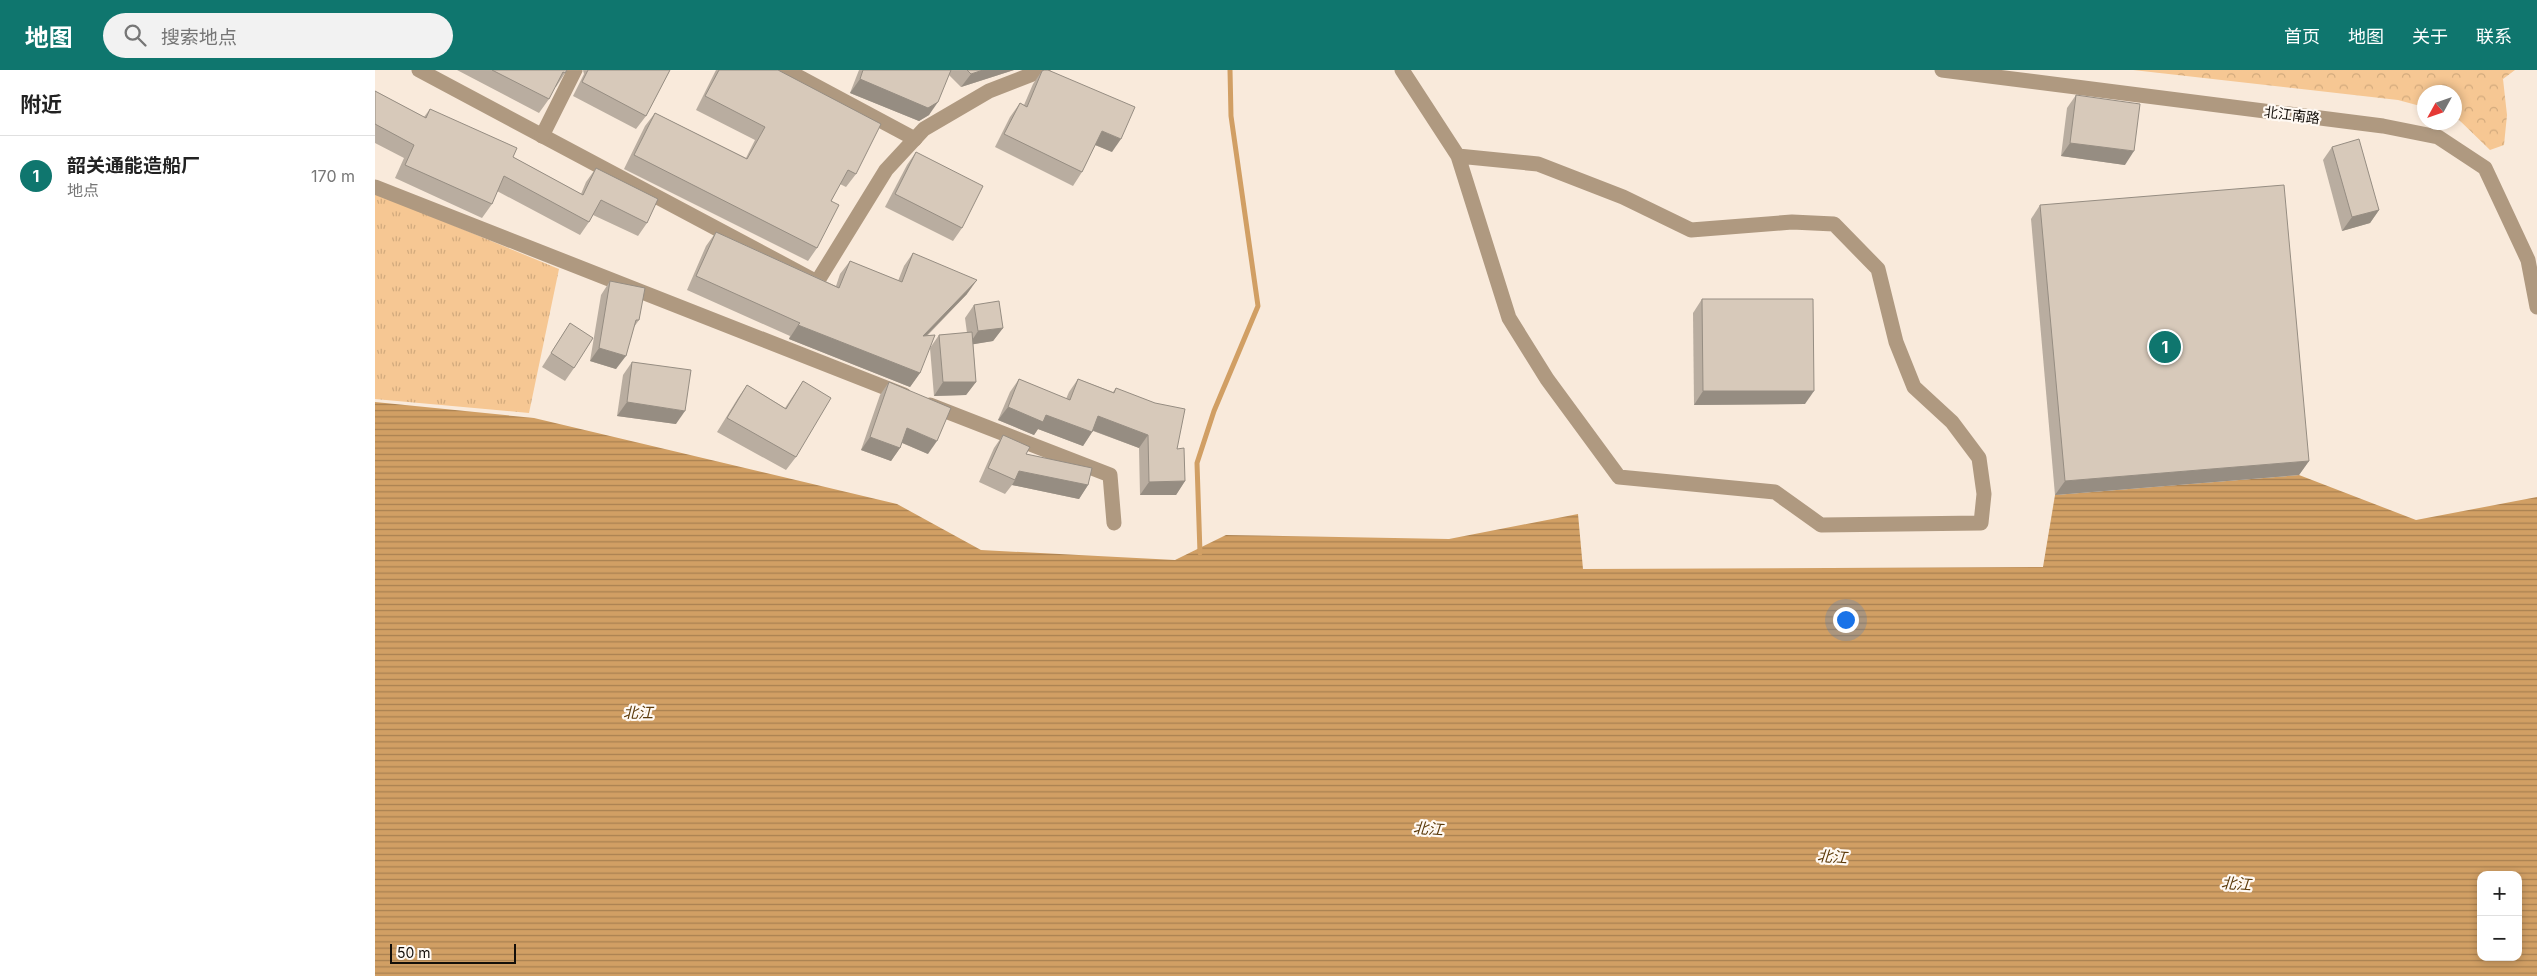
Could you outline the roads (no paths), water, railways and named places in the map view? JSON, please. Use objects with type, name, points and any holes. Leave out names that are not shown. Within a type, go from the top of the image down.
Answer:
[{"type":"street","points":[[419,70],[817,282],[887,170],[924,129],[989,91],[1043,70]]},
{"type":"street","points":[[542,136],[575,70]]},
{"type":"street","points":[[786,70],[915,139]]},
{"type":"street","points":[[1402,70],[1458,156],[1509,318],[1547,379],[1619,477],[1775,492],[1821,526],[1981,523],[1984,494],[1979,458],[1952,422],[1914,387],[1895,342],[1878,269],[1834,224],[1792,222],[1691,230],[1623,197],[1538,164],[1458,156]]},
{"type":"street","name":"北江南路","points":[[1941,70],[2383,126],[2438,137],[2485,168],[2529,260],[2537,307]]},
{"type":"street","points":[[375,187],[1110,475],[1114,523]]},
{"type":"water","name":"北江","points":[[375,402],[534,418],[897,504],[981,550],[1175,560],[1226,535],[1449,539],[1578,514],[1583,569],[2043,567],[2055,495],[2299,475],[2416,520],[2537,497],[2537,976],[375,976]]},
{"type":"waterway","points":[[1200,553],[1197,463],[1214,411],[1258,306],[1231,116],[1230,70]]},
{"type":"place","name":"韶关通能造船厂","points":[[2165,347]]}]
